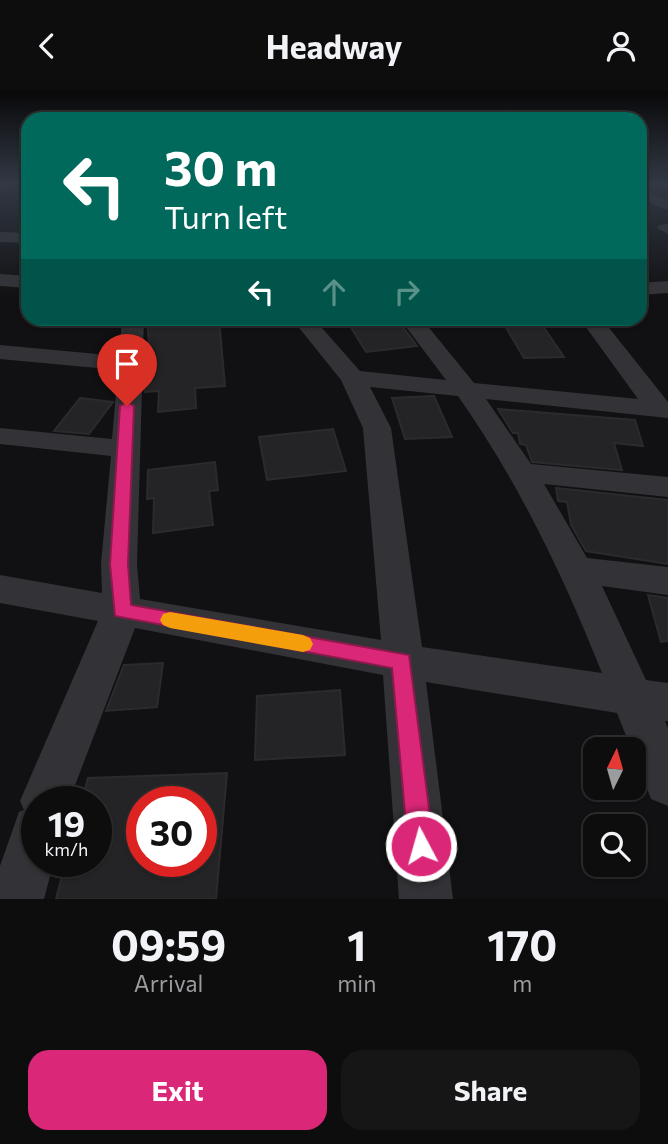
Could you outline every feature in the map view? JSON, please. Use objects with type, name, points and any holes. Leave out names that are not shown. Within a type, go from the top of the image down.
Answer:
[{"type":"street","points":[[0,237],[21,238]]},
{"type":"street","points":[[0,280],[21,282]]},
{"type":"street","points":[[647,289],[668,288]]},
{"type":"street","points":[[51,786],[121,611],[119,564],[131,326]]},
{"type":"street","points":[[309,326],[353,378],[377,428],[388,509],[426,899]]},
{"type":"street","points":[[417,326],[469,391],[522,472],[573,569],[650,699],[668,782]]},
{"type":"street","points":[[597,326],[664,409]]},
{"type":"street","points":[[0,352],[128,363]]},
{"type":"street","points":[[353,378],[664,409]]},
{"type":"street","points":[[0,436],[125,449]]},
{"type":"street","points":[[522,472],[668,487]]},
{"type":"street","points":[[573,569],[668,581]]},
{"type":"street","points":[[0,589],[402,661],[650,699]]},
{"type":"street","points":[[17,899],[23,877]]},
{"type":"building","points":[[148,326],[220,326],[225,386],[195,388],[196,408],[158,412],[159,391],[145,392],[146,356],[150,356]]},
{"type":"building","points":[[350,326],[402,326],[417,346],[366,352]]},
{"type":"building","points":[[505,326],[543,326],[564,357],[524,358]]},
{"type":"building","points":[[434,396],[452,437],[405,439],[392,398]]},
{"type":"building","points":[[80,398],[113,402],[89,434],[54,431]]},
{"type":"building","points":[[498,409],[635,420],[643,446],[614,443],[622,470],[532,462],[526,445],[520,444],[518,433],[513,433]]},
{"type":"building","points":[[333,429],[346,471],[267,480],[259,437]]},
{"type":"building","points":[[215,462],[218,490],[209,491],[213,525],[153,533],[154,498],[147,499],[148,470]]},
{"type":"building","points":[[556,488],[668,500],[668,564],[586,551],[571,525],[567,502],[558,501]]},
{"type":"building","points":[[648,595],[668,598],[668,641],[661,642]]},
{"type":"building","points":[[163,663],[157,707],[106,711],[124,665]]},
{"type":"building","points":[[340,690],[345,755],[255,760],[257,696]]},
{"type":"building","points":[[227,773],[216,899],[56,899],[62,877],[112,877],[112,786],[86,786],[88,778]]},
{"type":"slow traffic","points":[[170,620],[303,644]]},
{"type":"route","points":[[127,406],[119,564],[121,611],[402,661],[421,846]]}]
